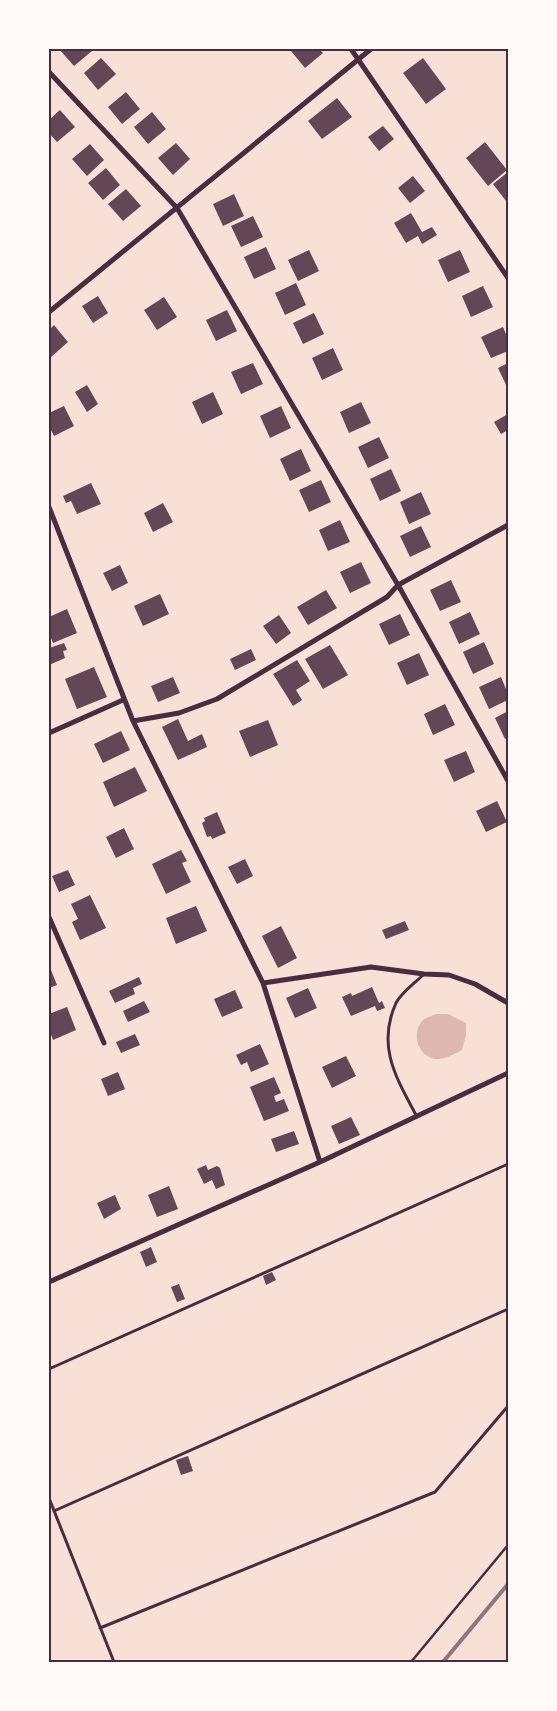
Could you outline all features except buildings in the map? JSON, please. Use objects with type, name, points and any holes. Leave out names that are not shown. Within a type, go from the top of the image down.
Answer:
[{"type":"street","points":[[351,49],[508,278]]},
{"type":"street","points":[[49,312],[371,49]]},
{"type":"street","points":[[49,72],[177,208],[398,585],[508,781]]},
{"type":"street","points":[[49,507],[124,700],[263,983],[320,1162]]},
{"type":"street","points":[[133,720],[178,713],[217,699],[387,597],[398,585],[508,525]]},
{"type":"street","points":[[49,733],[124,700]]},
{"type":"street","points":[[49,917],[104,1043]]},
{"type":"street","points":[[263,983],[371,966],[424,974],[449,975],[475,984],[508,1003]]},
{"type":"street","points":[[49,1282],[417,1118],[508,1073]]},
{"type":"lane","points":[[417,1118],[393,1070],[388,1053],[388,1032],[397,1002],[424,974]]},
{"type":"lane","points":[[49,1369],[508,1164]]},
{"type":"lane","points":[[54,1511],[508,1308]]},
{"type":"lane","points":[[100,1628],[435,1492],[508,1406]]},
{"type":"lane","points":[[49,1498],[114,1662]]},
{"type":"path","points":[[411,1662],[508,1545]]},
{"type":"shaded area","points":[[436,1014],[448,1014],[466,1023],[466,1035],[462,1050],[442,1059],[435,1059],[424,1054],[417,1038],[417,1032],[422,1021]]},
{"type":"railway","points":[[443,1662],[508,1584]]}]
